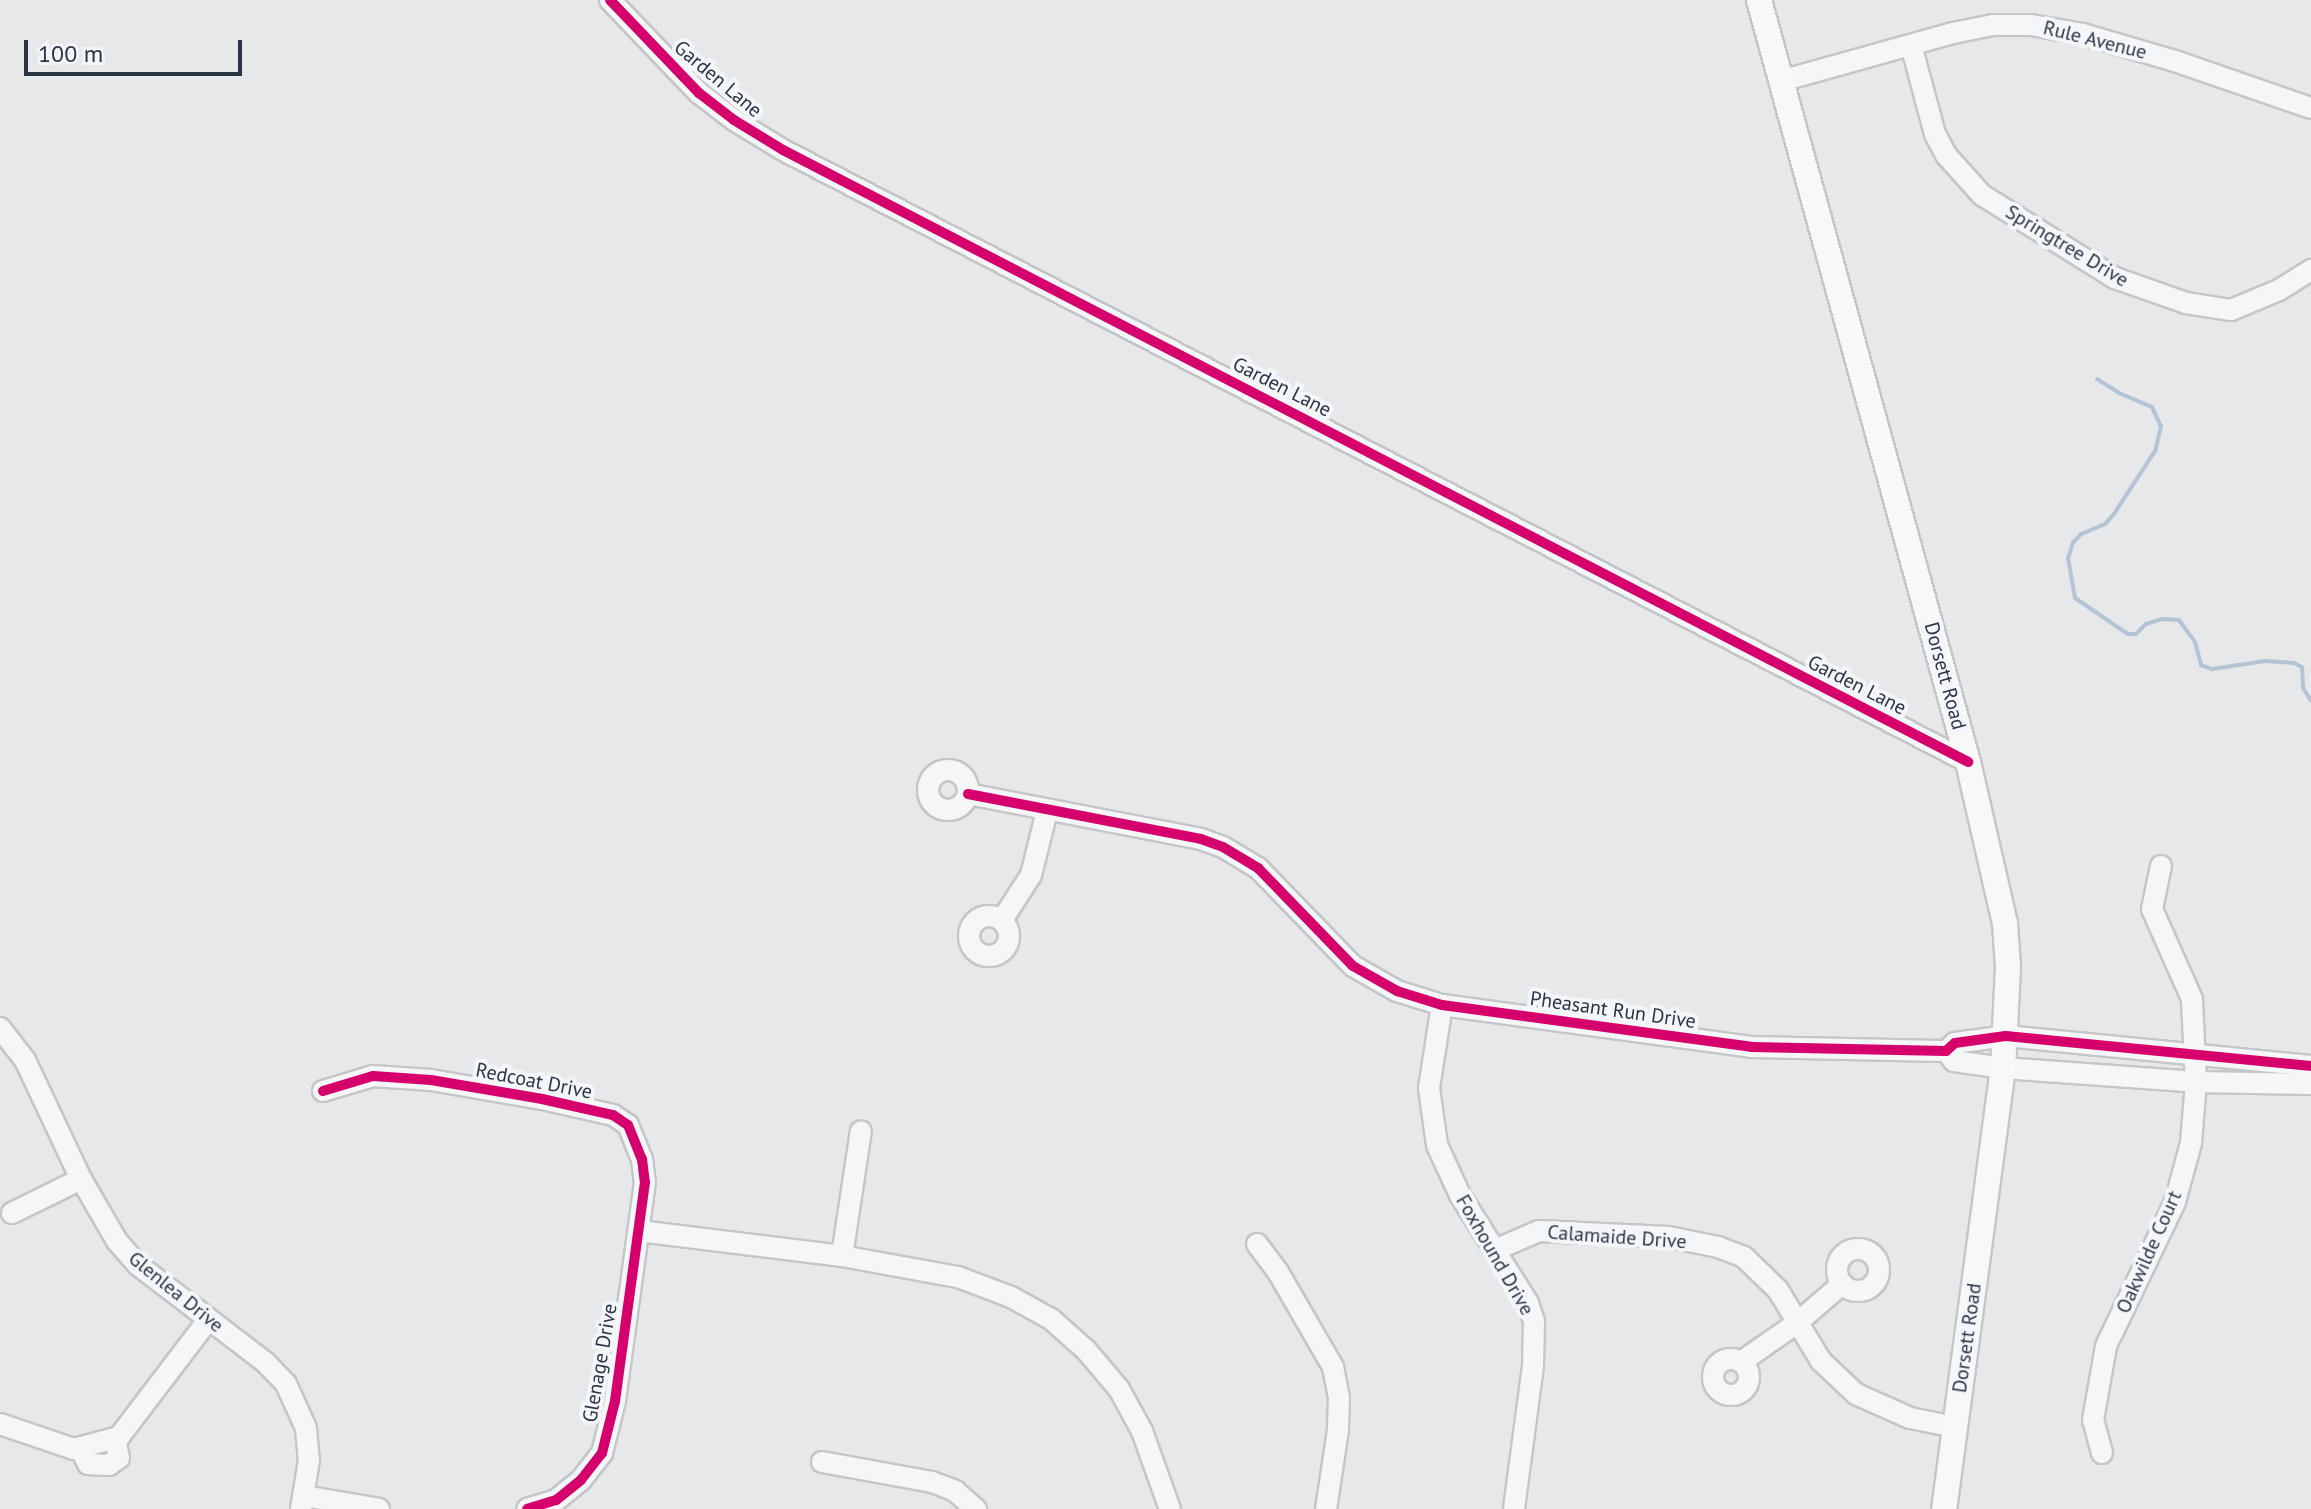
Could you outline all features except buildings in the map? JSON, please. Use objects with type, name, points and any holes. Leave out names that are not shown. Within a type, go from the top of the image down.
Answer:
[{"type":"main road","name":"Dorsett Road","points":[[1759,0],[1968,762],[2005,923],[2006,1036],[2003,1068],[1944,1509]]},
{"type":"street","name":"Garden Lane","points":[[610,0],[699,93],[734,120],[783,150],[1968,762]]},
{"type":"street","name":"Rule Avenue","points":[[1781,81],[1993,25],[2057,28],[2175,61],[2311,108]]},
{"type":"street","name":"Springtree Drive","points":[[1911,45],[1935,134],[1955,165],[1982,195],[2115,278],[2186,303],[2231,310],[2279,290],[2311,270]]},
{"type":"street","name":"Pheasant Run Drive","points":[[968,794],[1201,839],[1241,855],[1278,886],[1353,966],[1397,991],[1442,1005],[1751,1047],[1946,1051],[1955,1043],[2006,1036],[2311,1066]]},
{"type":"street","points":[[1002,920],[1031,875],[1047,811]]},
{"type":"street","name":"Oakwilde Court","points":[[2102,1453],[2093,1420],[2106,1346],[2175,1202],[2191,1143],[2196,1082],[2192,999],[2152,909],[2161,866]]},
{"type":"street","name":"Foxhound Drive","points":[[1442,1005],[1429,1088],[1437,1145],[1460,1195],[1528,1303],[1534,1321],[1533,1366],[1514,1509]]},
{"type":"street","name":"Glenlea Drive","points":[[0,1028],[25,1060],[81,1179],[117,1241],[138,1265],[265,1362],[286,1384],[306,1428],[309,1460],[302,1503]]},
{"type":"street","name":"Pheasant Run Drive","points":[[1946,1051],[1954,1061],[2003,1068],[2196,1082],[2311,1084]]},
{"type":"street","name":"Redcoat Drive","points":[[323,1091],[373,1076],[418,1079],[542,1099],[613,1115],[628,1125],[642,1159],[645,1182],[639,1231]]},
{"type":"street","points":[[842,1256],[861,1131]]},
{"type":"street","points":[[12,1213],[81,1179]]},
{"type":"street","points":[[639,1231],[842,1256],[958,1277],[1011,1297],[1051,1319],[1086,1350],[1119,1389],[1142,1431],[1170,1509]]},
{"type":"street","name":"Glenage Drive","points":[[527,1509],[556,1500],[581,1480],[602,1453],[615,1401],[639,1231]]},
{"type":"street","name":"Calamaide Drive","points":[[1495,1250],[1539,1231],[1669,1237],[1718,1247],[1744,1257],[1765,1275],[1821,1361],[1856,1394],[1910,1418],[1955,1427]]},
{"type":"street","points":[[1257,1244],[1278,1272],[1333,1367],[1339,1398],[1338,1430],[1326,1509]]},
{"type":"street","points":[[1741,1362],[1797,1323],[1842,1284]]},
{"type":"street","points":[[0,1424],[65,1448],[80,1448],[115,1439],[209,1319]]},
{"type":"street","points":[[822,1462],[932,1482],[955,1491],[976,1509]]},
{"type":"street","points":[[302,1503],[379,1509]]},
{"type":"waterway","points":[[2097,379],[2119,393],[2152,407],[2161,426],[2155,451],[2114,514],[2105,524],[2081,534],[2073,543],[2068,558],[2075,598],[2128,634],[2136,634],[2146,624],[2162,619],[2179,620],[2195,642],[2201,665],[2212,669],[2265,661],[2294,663],[2302,667],[2303,688],[2311,701]]},
{"type":"cycle path","points":[[610,0],[699,93],[734,120],[783,150],[1968,762]]},
{"type":"cycle path","points":[[968,794],[1201,839],[1223,847],[1258,868],[1353,966],[1397,991],[1442,1005],[1751,1047],[1946,1051],[1955,1043],[2006,1036],[2311,1066]]},
{"type":"cycle path","points":[[323,1091],[373,1076],[431,1080],[613,1115],[628,1125],[642,1159],[645,1182],[615,1401],[602,1453],[581,1480],[556,1500],[527,1509]]}]
